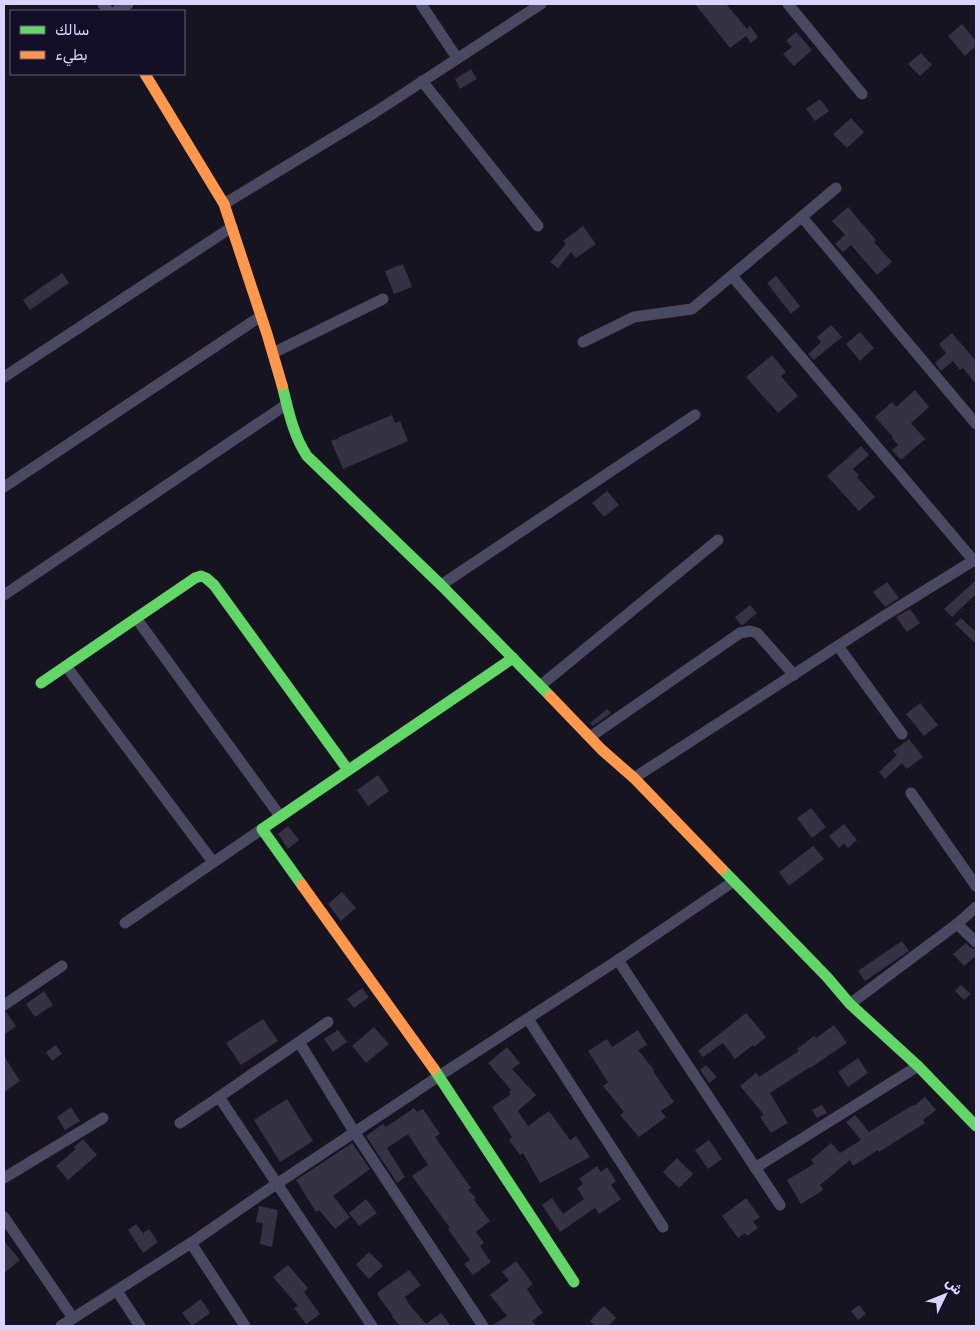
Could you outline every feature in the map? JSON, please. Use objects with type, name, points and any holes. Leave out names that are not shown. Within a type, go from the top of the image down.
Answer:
[{"type":"street","points":[[422,4],[457,58]]},
{"type":"street","points":[[224,204],[374,113],[541,4]]},
{"type":"street","points":[[788,4],[862,94]]},
{"type":"street","points":[[147,75],[224,204],[273,353],[298,439],[307,456],[441,585],[602,750],[634,778],[828,977],[850,1004],[918,1066],[976,1126]]},
{"type":"street","points":[[422,81],[538,226]]},
{"type":"street","points":[[583,342],[634,317],[692,309],[836,188]]},
{"type":"street","points":[[802,217],[976,424]]},
{"type":"street","points":[[4,377],[232,227]]},
{"type":"street","points":[[634,778],[975,560],[732,276]]},
{"type":"street","points":[[273,353],[383,300]]},
{"type":"street","points":[[4,487],[261,316]]},
{"type":"street","points":[[4,595],[287,404]]},
{"type":"street","points":[[441,585],[695,415]]},
{"type":"street","points":[[540,686],[718,540]]},
{"type":"street","points":[[41,683],[195,578],[201,576],[214,585],[348,770]]},
{"type":"street","points":[[136,618],[280,816]]},
{"type":"street","points":[[590,737],[740,633],[750,630],[757,633],[794,676]]},
{"type":"street","points":[[838,646],[902,734]]},
{"type":"street","points":[[125,923],[513,658]]},
{"type":"street","points":[[66,666],[213,862]]},
{"type":"street","points":[[910,793],[976,886]]},
{"type":"street","points":[[262,829],[440,1076],[574,1282]]},
{"type":"street","points":[[61,1326],[191,1243],[276,1184],[618,960],[734,881]]},
{"type":"street","points":[[850,1004],[976,908]]},
{"type":"street","points":[[957,924],[976,942]]},
{"type":"street","points":[[618,960],[780,1205]]},
{"type":"street","points":[[4,1006],[62,966]]},
{"type":"street","points":[[528,1019],[663,1227]]},
{"type":"street","points":[[180,1123],[328,1022]]},
{"type":"street","points":[[299,1042],[355,1133],[484,1326]]},
{"type":"street","points":[[755,1168],[918,1066]]},
{"type":"street","points":[[219,1097],[372,1326]]},
{"type":"street","points":[[4,1178],[104,1118]]},
{"type":"street","points":[[4,1217],[73,1318]]},
{"type":"street","points":[[191,1243],[245,1326]]},
{"type":"street","points":[[117,1291],[140,1326]]},
{"type":"building","points":[[695,4],[726,4],[747,29],[750,26],[758,37],[751,43],[746,36],[730,48]]},
{"type":"building","points":[[962,24],[976,41],[976,46],[965,56],[948,36]]},
{"type":"building","points":[[796,32],[812,50],[794,66],[783,54],[792,47],[786,41]]},
{"type":"building","points":[[921,53],[932,65],[920,76],[908,64]]},
{"type":"building","points":[[471,69],[477,79],[460,89],[455,79]]},
{"type":"building","points":[[820,99],[829,111],[815,121],[806,109]]},
{"type":"building","points":[[851,118],[864,132],[847,148],[833,134]]},
{"type":"building","points":[[848,207],[876,240],[874,242],[892,262],[877,275],[851,245],[843,252],[835,244],[845,235],[832,221]]},
{"type":"building","points":[[583,226],[596,244],[576,258],[571,252],[558,268],[550,262],[566,244],[563,241]]},
{"type":"building","points":[[403,264],[412,287],[394,294],[385,271]]},
{"type":"building","points":[[62,273],[69,283],[30,310],[23,300]]},
{"type":"building","points":[[776,276],[800,306],[791,314],[767,283]]},
{"type":"building","points":[[831,325],[842,337],[814,360],[808,354],[821,342],[817,337]]},
{"type":"building","points":[[860,332],[874,348],[860,361],[846,344]]},
{"type":"building","points":[[952,333],[976,361],[976,384],[963,368],[960,370],[953,361],[941,371],[935,363],[946,353],[939,344]]},
{"type":"building","points":[[772,355],[786,372],[781,376],[798,396],[778,413],[746,377]]},
{"type":"building","points":[[915,390],[929,407],[911,423],[925,439],[901,460],[892,450],[898,445],[875,417],[892,402],[896,407]]},
{"type":"building","points":[[392,415],[395,423],[400,421],[408,441],[343,469],[331,441]]},
{"type":"building","points":[[861,446],[869,455],[853,469],[859,475],[857,477],[875,497],[859,511],[827,476]]},
{"type":"building","points":[[607,491],[619,505],[604,517],[592,503]]},
{"type":"building","points":[[976,580],[976,594],[952,617],[944,609]]},
{"type":"building","points":[[887,582],[899,598],[885,607],[873,592]]},
{"type":"building","points":[[750,605],[757,613],[741,625],[735,617]]},
{"type":"building","points":[[910,609],[920,623],[907,632],[896,617]]},
{"type":"building","points":[[961,618],[976,632],[976,644],[955,624]]},
{"type":"building","points":[[920,703],[938,725],[924,736],[906,714]]},
{"type":"building","points":[[607,709],[611,713],[593,726],[590,723]]},
{"type":"building","points":[[909,739],[923,757],[907,769],[902,763],[885,779],[879,772],[897,755],[893,751]]},
{"type":"building","points":[[378,775],[389,791],[368,806],[357,790]]},
{"type":"building","points":[[811,808],[826,827],[812,838],[797,818]]},
{"type":"building","points":[[844,824],[857,840],[848,848],[844,843],[839,848],[829,836]]},
{"type":"building","points":[[288,826],[299,840],[288,849],[278,834]]},
{"type":"building","points":[[813,846],[824,859],[789,886],[779,872]]},
{"type":"building","points":[[342,892],[356,908],[341,921],[328,904]]},
{"type":"building","points":[[902,941],[909,951],[865,981],[858,971]]},
{"type":"building","points":[[966,943],[971,948],[976,949],[976,956],[964,966],[953,954]]},
{"type":"building","points":[[961,985],[971,994],[964,1000],[955,991]]},
{"type":"building","points":[[362,988],[369,997],[354,1008],[347,999]]},
{"type":"building","points":[[44,991],[53,1005],[35,1017],[26,1004]]},
{"type":"building","points":[[4,1012],[6,1012],[16,1026],[4,1035]]},
{"type":"building","points":[[746,1013],[766,1037],[735,1059],[723,1043],[703,1057],[698,1051]]},
{"type":"building","points":[[263,1019],[278,1041],[241,1065],[226,1043]]},
{"type":"building","points":[[834,1025],[847,1043],[770,1093],[788,1123],[771,1133],[760,1117],[764,1115],[740,1086],[756,1073],[759,1077],[799,1051],[797,1049],[814,1036],[816,1038]]},
{"type":"building","points":[[374,1027],[389,1044],[366,1063],[352,1046]]},
{"type":"building","points":[[338,1030],[347,1042],[333,1052],[324,1039]]},
{"type":"building","points":[[638,1030],[647,1045],[638,1050],[654,1070],[674,1102],[661,1111],[666,1117],[639,1137],[620,1115],[624,1112],[603,1086],[608,1082],[588,1051],[607,1039],[612,1047]]},
{"type":"building","points":[[56,1045],[62,1054],[52,1061],[46,1052]]},
{"type":"building","points":[[507,1047],[520,1063],[512,1069],[536,1095],[518,1111],[528,1126],[549,1111],[570,1140],[576,1136],[590,1157],[540,1183],[523,1153],[520,1155],[509,1140],[512,1137],[492,1107],[511,1094],[509,1092],[511,1090],[488,1063]]},
{"type":"building","points":[[4,1056],[20,1081],[4,1092]]},
{"type":"building","points":[[858,1058],[868,1073],[848,1087],[838,1072]]},
{"type":"building","points":[[706,1065],[717,1077],[709,1083],[700,1070]]},
{"type":"building","points":[[925,1097],[936,1110],[923,1120],[925,1123],[853,1166],[850,1160],[820,1185],[823,1190],[801,1204],[787,1180],[814,1164],[811,1160],[831,1143],[840,1153],[861,1140],[846,1122],[855,1115],[869,1132],[914,1106]]},
{"type":"building","points":[[287,1099],[313,1141],[280,1162],[254,1120]]},
{"type":"building","points":[[822,1105],[827,1113],[817,1118],[812,1110]]},
{"type":"building","points":[[71,1107],[80,1121],[65,1130],[57,1117]]},
{"type":"building","points":[[414,1108],[417,1112],[423,1109],[440,1134],[435,1137],[471,1188],[468,1190],[476,1198],[474,1200],[490,1221],[476,1232],[484,1243],[480,1246],[491,1262],[473,1275],[464,1264],[470,1260],[448,1229],[450,1228],[412,1176],[428,1165],[408,1134],[387,1148],[405,1177],[397,1183],[366,1136],[383,1124],[386,1127]]},
{"type":"building","points":[[83,1139],[97,1155],[68,1180],[56,1166],[76,1149],[74,1147]]},
{"type":"building","points":[[709,1140],[722,1159],[708,1169],[695,1150]]},
{"type":"building","points":[[352,1143],[370,1169],[333,1196],[350,1217],[335,1229],[319,1210],[316,1212],[296,1180]]},
{"type":"building","points":[[677,1158],[693,1174],[679,1188],[663,1172]]},
{"type":"building","points":[[597,1166],[601,1172],[607,1167],[616,1181],[611,1185],[621,1199],[599,1214],[595,1208],[560,1232],[542,1205],[552,1198],[563,1214],[584,1199],[577,1188],[583,1184],[579,1179]]},
{"type":"building","points":[[746,1198],[760,1217],[753,1222],[758,1228],[747,1236],[745,1233],[738,1238],[722,1216]]},
{"type":"building","points":[[366,1199],[377,1213],[359,1226],[349,1213]]},
{"type":"building","points":[[259,1206],[278,1210],[272,1247],[260,1244],[263,1223],[256,1222]]},
{"type":"building","points":[[136,1224],[143,1233],[149,1229],[158,1242],[143,1253],[128,1230]]},
{"type":"building","points":[[4,1241],[20,1260],[4,1273]]},
{"type":"building","points":[[369,1252],[383,1266],[369,1279],[356,1265]]},
{"type":"building","points":[[516,1261],[533,1284],[527,1289],[543,1313],[532,1321],[536,1326],[491,1326],[507,1316],[490,1295],[509,1280],[502,1272]]},
{"type":"building","points":[[288,1265],[308,1288],[304,1292],[320,1314],[306,1324],[294,1308],[298,1306],[273,1277]]},
{"type":"building","points":[[409,1270],[421,1285],[405,1297],[408,1303],[426,1324],[441,1313],[451,1326],[400,1326],[392,1317],[378,1296],[378,1292]]},
{"type":"building","points":[[201,1299],[210,1313],[192,1326],[182,1313]]},
{"type":"building","points":[[859,1305],[866,1314],[858,1320],[851,1311]]},
{"type":"building","points":[[604,1306],[616,1318],[608,1326],[595,1326],[590,1321]]},
{"type":"traffic: fast","points":[[282,385],[295,431],[307,456],[441,585],[550,696]]},
{"type":"traffic: fast","points":[[41,683],[195,578],[201,576],[214,585],[348,770]]},
{"type":"traffic: fast","points":[[302,885],[262,829],[513,658]]},
{"type":"traffic: fast","points":[[722,869],[827,977],[850,1004],[918,1066],[976,1126]]},
{"type":"traffic: fast","points":[[434,1069],[574,1282]]},
{"type":"traffic: slow","points":[[146,75],[224,204],[282,385]]},
{"type":"traffic: slow","points":[[550,696],[602,750],[634,778],[722,869]]},
{"type":"traffic: slow","points":[[302,885],[434,1069]]}]
